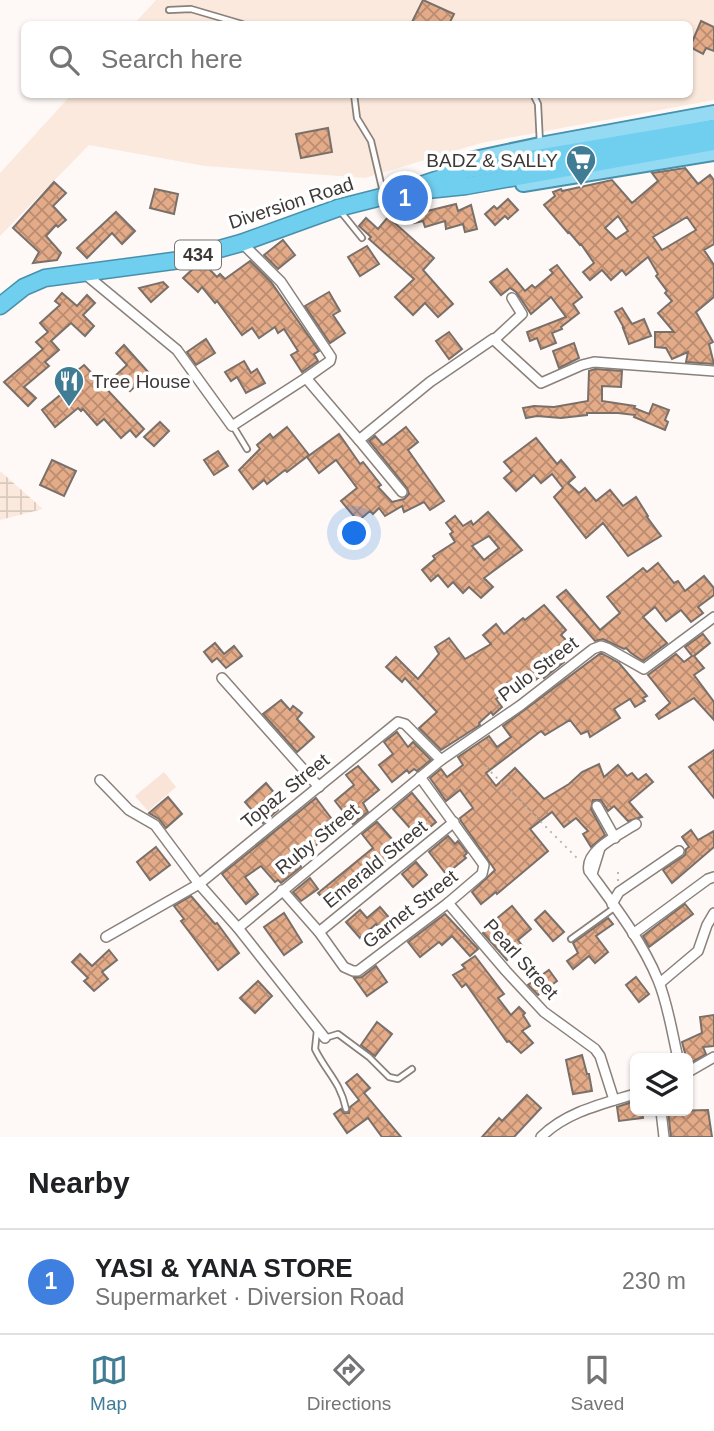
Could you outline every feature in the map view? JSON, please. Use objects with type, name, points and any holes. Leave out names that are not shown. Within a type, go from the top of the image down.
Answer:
[{"type":"highway","name":"434","points":[[390,195],[466,186],[536,158],[714,128]]},
{"type":"highway","name":"434","points":[[536,158],[714,142]]},
{"type":"highway","name":"Diversion Road","points":[[0,306],[30,283],[45,278],[180,260],[242,243],[338,208],[390,195]]},
{"type":"main road","name":"Diversion Road","points":[[390,195],[465,161],[536,158],[714,113]]},
{"type":"main road","name":"Diversion Road","points":[[390,195],[470,192],[714,153]]},
{"type":"street","points":[[85,274],[177,350],[232,426],[306,378],[330,361],[331,357],[281,282],[242,243]]},
{"type":"street","points":[[359,440],[430,382],[491,339],[495,339],[523,314],[512,298]]},
{"type":"street","points":[[495,339],[541,383],[594,362],[714,371]]},
{"type":"street","points":[[306,378],[402,492]]},
{"type":"street","name":"Pulo Street","points":[[420,777],[521,705],[593,649],[601,646],[607,648],[644,669],[714,617]]},
{"type":"street","points":[[222,678],[319,787]]},
{"type":"street","name":"Topaz Street","points":[[106,937],[199,884],[398,722],[405,723],[441,760]]},
{"type":"street","points":[[420,777],[454,822]]},
{"type":"street","name":"Ruby Street","points":[[238,928],[420,777]]},
{"type":"street","points":[[100,780],[129,810],[155,825],[199,884],[238,928],[325,1038]]},
{"type":"street","points":[[597,806],[615,838]]},
{"type":"street","name":"Garnet Street","points":[[319,932],[344,967],[358,971],[448,903],[482,874],[484,869],[483,861],[454,822]]},
{"type":"street","name":"Emerald Street","points":[[319,932],[454,822]]},
{"type":"street","points":[[636,824],[600,848],[591,872],[633,934],[660,983],[677,1053]]},
{"type":"street","points":[[613,906],[619,892],[678,851]]},
{"type":"street","points":[[633,934],[714,877]]},
{"type":"street","points":[[282,890],[319,932]]},
{"type":"street","name":"Pearl Street","points":[[448,903],[544,1012],[595,1049],[600,1056],[614,1100]]},
{"type":"street","points":[[660,983],[698,951],[714,913]]},
{"type":"street","points":[[693,1069],[714,1057]]},
{"type":"street","points":[[541,1137],[558,1122],[630,1095]]},
{"type":"street","points":[[662,1116],[664,1137]]},
{"type":"lane","points":[[169,10],[191,9],[232,21]]},
{"type":"lane","points":[[354,98],[357,118],[371,141],[390,195]]},
{"type":"lane","points":[[535,98],[538,104],[536,158]]},
{"type":"lane","points":[[338,208],[362,238]]},
{"type":"lane","points":[[232,426],[247,449]]},
{"type":"lane","points":[[571,939],[613,906]]},
{"type":"lane","points":[[317,1030],[314,1049],[335,1078],[346,1109]]},
{"type":"lane","points":[[325,1038],[338,1034],[369,1057],[389,1077],[398,1079],[412,1069]]},
{"type":"path","points":[[486,767],[591,872]]},
{"type":"shaded area","points":[[156,0],[714,0],[714,100],[481,143],[365,178],[205,166],[89,145],[0,236],[0,173],[68,98],[693,98],[693,21],[137,21]]},
{"type":"shaded area","points":[[0,471],[43,509],[0,520]]},
{"type":"shaded area","points":[[164,772],[176,787],[148,811],[135,796]]},
{"type":"building","points":[[423,0],[454,14],[450,21],[412,21]]},
{"type":"building","points":[[701,21],[714,27],[714,51],[706,48],[703,54],[693,49],[693,40]]},
{"type":"building","points":[[328,128],[332,152],[301,158],[296,134]]},
{"type":"building","points":[[685,168],[698,184],[710,175],[714,180],[714,244],[704,250],[714,265],[714,297],[696,312],[713,342],[709,344],[714,364],[686,362],[688,352],[672,359],[666,348],[655,347],[655,332],[674,332],[658,313],[672,301],[665,293],[667,291],[656,276],[658,274],[648,257],[626,275],[622,270],[611,280],[602,270],[590,280],[583,272],[594,263],[581,244],[544,205],[555,196],[553,192],[561,189],[562,191],[612,180],[632,203],[658,181],[652,173]],"holes":[[[618,216],[628,231],[616,239],[605,228]],[[687,217],[696,230],[662,250],[653,237]]]},
{"type":"building","points":[[54,182],[66,193],[53,206],[66,220],[58,227],[56,225],[46,236],[61,253],[57,260],[33,263],[39,252],[13,228]]},
{"type":"building","points":[[155,189],[178,194],[174,214],[150,208]]},
{"type":"building","points":[[508,199],[518,210],[495,225],[485,214],[494,206],[497,209]]},
{"type":"building","points":[[456,204],[458,211],[471,205],[477,229],[465,232],[463,224],[446,229],[445,221],[425,227],[423,221],[414,223],[410,208],[418,207],[419,213]]},
{"type":"building","points":[[116,212],[135,231],[122,244],[112,233],[87,258],[77,248]]},
{"type":"building","points":[[388,217],[434,258],[423,270],[453,304],[438,317],[425,303],[413,315],[395,297],[414,279],[369,239],[371,237],[359,226],[366,218],[378,229]]},
{"type":"building","points":[[283,240],[295,255],[278,269],[264,255]]},
{"type":"building","points":[[367,246],[379,264],[360,276],[348,257]]},
{"type":"building","points":[[250,261],[271,282],[319,351],[314,354],[318,361],[302,372],[291,355],[298,351],[284,329],[278,333],[275,327],[259,338],[252,328],[242,335],[217,301],[215,303],[202,287],[198,292],[183,278],[195,267],[204,264],[217,277],[220,274],[225,279]]},
{"type":"building","points":[[557,265],[582,297],[573,304],[579,313],[561,327],[562,329],[552,333],[556,343],[541,349],[537,338],[530,341],[527,332],[566,317],[551,297],[531,314],[516,292],[510,288],[501,295],[490,282],[507,269],[525,291],[532,285],[535,288],[553,273],[550,270]]},
{"type":"building","points":[[163,282],[168,287],[151,302],[139,288]]},
{"type":"building","points":[[329,292],[340,311],[333,315],[345,333],[330,343],[305,306]]},
{"type":"building","points":[[62,293],[77,306],[87,295],[95,303],[83,315],[94,326],[85,336],[71,323],[51,341],[59,350],[45,362],[49,366],[24,387],[36,398],[28,406],[4,382],[43,349],[36,342],[48,332],[40,323],[60,305],[55,301]]},
{"type":"building","points":[[622,308],[632,324],[644,319],[651,336],[629,344],[615,312]]},
{"type":"building","points":[[449,332],[462,349],[449,359],[436,341]]},
{"type":"building","points":[[206,339],[215,353],[196,365],[187,352]]},
{"type":"building","points":[[574,343],[579,358],[559,368],[553,351]]},
{"type":"building","points":[[124,345],[149,373],[130,391],[115,376],[127,365],[116,353]]},
{"type":"building","points":[[244,361],[251,373],[257,369],[265,383],[246,393],[237,377],[231,381],[225,372]]},
{"type":"building","points":[[84,365],[144,429],[136,437],[130,430],[121,438],[104,419],[97,425],[83,409],[81,411],[78,408],[55,427],[42,410],[65,391],[60,385]]},
{"type":"building","points":[[589,371],[622,371],[621,387],[602,386],[602,401],[635,406],[634,408],[649,414],[653,404],[669,410],[665,430],[634,417],[635,415],[618,413],[526,418],[523,408],[554,407],[588,401]]},
{"type":"building","points":[[160,422],[169,431],[154,446],[144,437]]},
{"type":"building","points":[[287,427],[309,455],[287,472],[285,470],[267,484],[264,480],[253,489],[239,470],[260,449],[257,445],[270,434],[273,438]]},
{"type":"building","points":[[406,427],[418,442],[408,450],[444,501],[430,510],[424,502],[404,512],[402,506],[385,516],[379,508],[373,514],[370,511],[358,521],[341,501],[357,488],[336,460],[319,473],[307,457],[339,434],[392,502],[404,499],[409,494],[407,488],[369,441],[375,436],[383,445]]},
{"type":"building","points":[[536,438],[557,464],[561,460],[575,477],[568,483],[579,493],[585,488],[596,501],[610,490],[623,506],[636,497],[661,536],[628,556],[603,523],[586,538],[554,497],[563,488],[552,474],[541,483],[534,475],[516,491],[504,478],[512,471],[504,462]]},
{"type":"building","points":[[218,451],[228,466],[214,475],[204,460]]},
{"type":"building","points":[[52,460],[76,471],[64,496],[40,485]]},
{"type":"building","points":[[488,512],[522,550],[484,578],[493,587],[481,598],[469,587],[463,593],[453,582],[448,587],[438,575],[431,581],[422,570],[435,559],[433,556],[455,542],[450,534],[453,532],[446,523],[455,516],[463,526],[471,521],[473,525]],"holes":[[[489,536],[499,548],[484,560],[472,546]]]},
{"type":"building","points":[[658,563],[674,583],[678,581],[685,591],[704,576],[714,588],[714,595],[698,607],[703,613],[691,622],[681,610],[666,621],[655,607],[643,617],[667,643],[643,661],[626,648],[603,639],[595,641],[557,597],[566,590],[600,630],[620,613],[607,597],[643,568],[647,572]]},
{"type":"building","points":[[544,605],[566,630],[561,635],[567,641],[557,652],[564,662],[544,678],[542,675],[525,688],[520,682],[496,699],[502,707],[493,715],[491,712],[480,725],[441,750],[419,728],[437,712],[405,678],[402,682],[386,667],[396,657],[418,679],[439,654],[435,647],[449,638],[465,659],[491,644],[483,635],[496,624],[504,634]]},
{"type":"building","points":[[703,634],[710,643],[694,656],[704,668],[694,675],[714,702],[714,720],[694,698],[659,719],[656,715],[670,703],[648,675],[676,654],[684,662],[692,656],[685,647]]},
{"type":"building","points":[[215,643],[224,654],[234,646],[242,656],[226,668],[217,658],[212,662],[204,652]]},
{"type":"building","points":[[601,653],[619,663],[647,696],[643,698],[645,701],[635,707],[630,699],[614,709],[620,718],[590,737],[588,731],[581,734],[570,720],[545,735],[541,731],[486,773],[496,786],[515,768],[544,799],[569,784],[582,772],[599,764],[604,777],[618,765],[627,776],[632,773],[638,780],[646,774],[653,782],[629,802],[642,817],[628,821],[614,806],[608,811],[601,800],[593,800],[591,809],[605,835],[591,847],[583,834],[588,831],[576,818],[564,827],[552,812],[530,829],[548,851],[481,904],[472,892],[495,870],[461,821],[460,818],[473,808],[460,790],[446,801],[430,778],[441,769],[447,777],[463,765],[458,757],[489,736],[497,747],[511,737],[503,726]]},
{"type":"building","points":[[281,700],[290,710],[293,706],[302,713],[297,719],[314,737],[297,752],[263,714]]},
{"type":"building","points":[[397,732],[408,747],[413,742],[431,760],[417,771],[414,769],[409,773],[407,770],[392,782],[379,765],[393,754],[384,742]]},
{"type":"building","points":[[714,750],[714,798],[689,767]]},
{"type":"building","points":[[358,766],[379,790],[363,803],[368,812],[353,824],[335,801],[354,785],[346,775]]},
{"type":"building","points":[[266,783],[281,801],[275,807],[278,810],[263,823],[245,802]]},
{"type":"building","points":[[412,793],[436,822],[418,837],[393,809]]},
{"type":"building","points":[[168,797],[182,814],[166,828],[159,819],[149,813]]},
{"type":"building","points":[[316,798],[340,830],[326,842],[323,839],[298,861],[301,867],[281,883],[278,880],[275,882],[261,866],[245,877],[258,894],[246,904],[222,874]]},
{"type":"building","points":[[377,822],[400,848],[331,907],[318,893],[373,848],[362,834]]},
{"type":"building","points":[[691,830],[698,840],[714,831],[714,847],[672,883],[663,870],[685,855],[689,847],[682,837]]},
{"type":"building","points":[[448,836],[455,844],[458,841],[467,853],[464,856],[466,858],[446,874],[429,852]]},
{"type":"building","points":[[156,847],[170,865],[150,880],[137,862]]},
{"type":"building","points":[[416,862],[427,875],[413,887],[402,874]]},
{"type":"building","points":[[310,878],[318,889],[301,901],[293,892]]},
{"type":"building","points":[[191,896],[215,924],[217,923],[239,953],[218,970],[181,921],[184,919],[174,906]]},
{"type":"building","points":[[685,904],[693,914],[649,947],[643,936]]},
{"type":"building","points":[[512,906],[531,929],[518,940],[523,947],[507,960],[483,933]]},
{"type":"building","points":[[380,907],[398,928],[387,937],[376,924],[360,938],[346,922],[360,910],[367,918]]},
{"type":"building","points":[[545,911],[564,932],[553,941],[535,920]]},
{"type":"building","points":[[284,913],[302,942],[284,955],[264,927]]},
{"type":"building","points":[[445,914],[478,949],[470,956],[452,936],[442,945],[439,942],[420,957],[408,942]]},
{"type":"building","points":[[608,918],[613,924],[596,936],[608,952],[595,963],[589,956],[573,969],[567,961],[578,953],[573,943]]},
{"type":"building","points":[[109,950],[117,960],[102,972],[108,979],[94,991],[84,981],[88,978],[72,962],[80,954],[92,966]]},
{"type":"building","points":[[475,956],[504,994],[498,998],[511,1015],[519,1007],[525,1013],[523,1015],[530,1026],[522,1031],[533,1043],[521,1053],[507,1042],[466,984],[462,987],[453,975],[465,968],[462,965]]},
{"type":"building","points":[[376,966],[387,982],[367,996],[354,978],[362,977]]},
{"type":"building","points":[[549,970],[557,981],[538,995],[528,985]]},
{"type":"building","points":[[636,977],[649,994],[639,1002],[626,985]]},
{"type":"building","points":[[258,981],[272,996],[255,1013],[240,998]]},
{"type":"building","points":[[714,1015],[714,1046],[703,1047],[706,1054],[693,1061],[693,1053],[685,1053],[682,1042],[702,1033],[700,1017]]},
{"type":"building","points":[[377,1022],[392,1034],[375,1056],[361,1045]]},
{"type":"building","points":[[582,1055],[592,1091],[573,1094],[566,1060]]},
{"type":"building","points":[[357,1074],[370,1088],[364,1093],[401,1137],[382,1137],[368,1118],[347,1133],[334,1114],[341,1109],[344,1113],[349,1113],[350,1107],[359,1100],[346,1083]]},
{"type":"building","points":[[527,1095],[541,1108],[514,1137],[482,1137],[499,1118],[502,1121]]},
{"type":"building","points":[[630,1103],[630,1116],[643,1118],[619,1121],[617,1107]]},
{"type":"building","points":[[693,1110],[708,1110],[712,1137],[671,1137],[669,1116],[693,1116]]},
{"type":"place","name":"BADZ & SALLY","points":[[581,187]]},
{"type":"place","name":"YASI & YANA STORE","points":[[405,198]]},
{"type":"place","name":"Tree House","points":[[69,408]]}]
